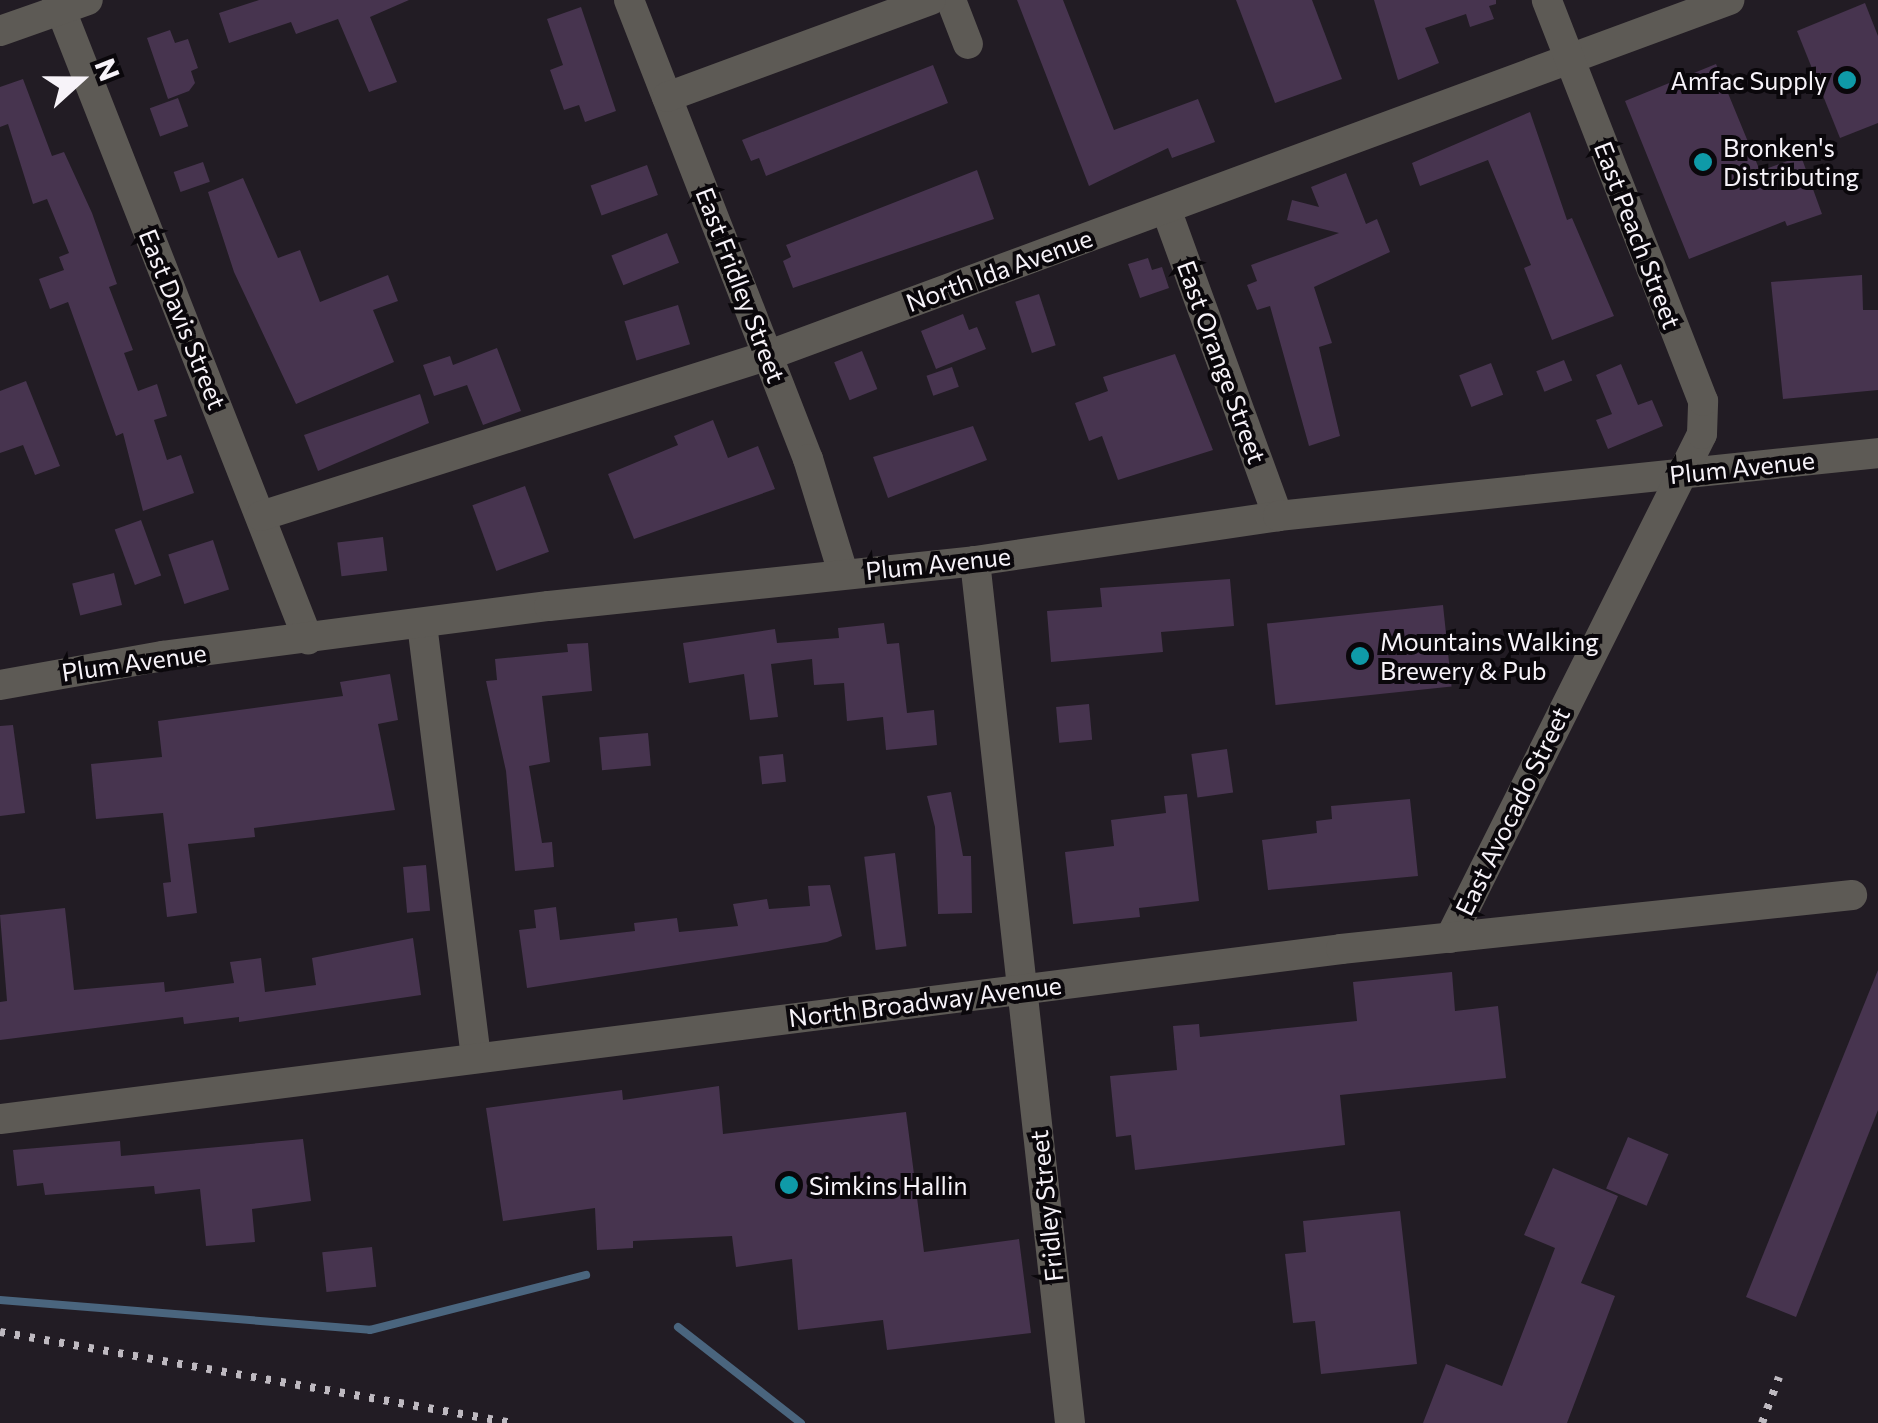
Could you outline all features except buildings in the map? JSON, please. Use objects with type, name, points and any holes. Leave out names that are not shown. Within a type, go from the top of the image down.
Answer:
[{"type":"street","name":"East Fridley Street","points":[[629,0],[769,355],[843,574]]},
{"type":"street","points":[[668,97],[930,0]]},
{"type":"street","points":[[951,0],[968,44]]},
{"type":"street","name":"East Peach Street","points":[[1547,0],[1704,401],[1702,434],[1687,472]]},
{"type":"street","name":"North Ida Avenue","points":[[260,516],[769,355],[1729,0]]},
{"type":"street","points":[[0,31],[69,3]]},
{"type":"street","name":"East Davis Street","points":[[69,3],[308,639]]},
{"type":"street","name":"East Orange Street","points":[[1166,208],[1278,516]]},
{"type":"street","name":"Plum Avenue","points":[[0,685],[308,639],[974,561],[1278,516],[1878,453]]},
{"type":"street","name":"East Avocado Street","points":[[1450,938],[1687,472]]},
{"type":"street","points":[[974,561],[1022,989]]},
{"type":"street","points":[[422,624],[476,1056]]},
{"type":"street","name":"North Broadway Avenue","points":[[0,1119],[1022,989],[1852,895]]},
{"type":"street","name":"Fridley Street","points":[[1022,989],[1070,1423]]},
{"type":"waterway","points":[[0,1300],[370,1330],[586,1275]]},
{"type":"waterway","points":[[678,1327],[801,1423]]},
{"type":"railway","points":[[0,1332],[512,1423]]},
{"type":"railway","points":[[1762,1423],[1779,1377]]},
{"type":"place","name":"Amfac Supply","points":[[1847,80]]},
{"type":"place","name":"Bronken's Distributing","points":[[1703,162]]},
{"type":"place","name":"Mountains Walking Brewery & Pub","points":[[1360,656]]},
{"type":"place","name":"Simkins Hallin","points":[[789,1185]]}]
